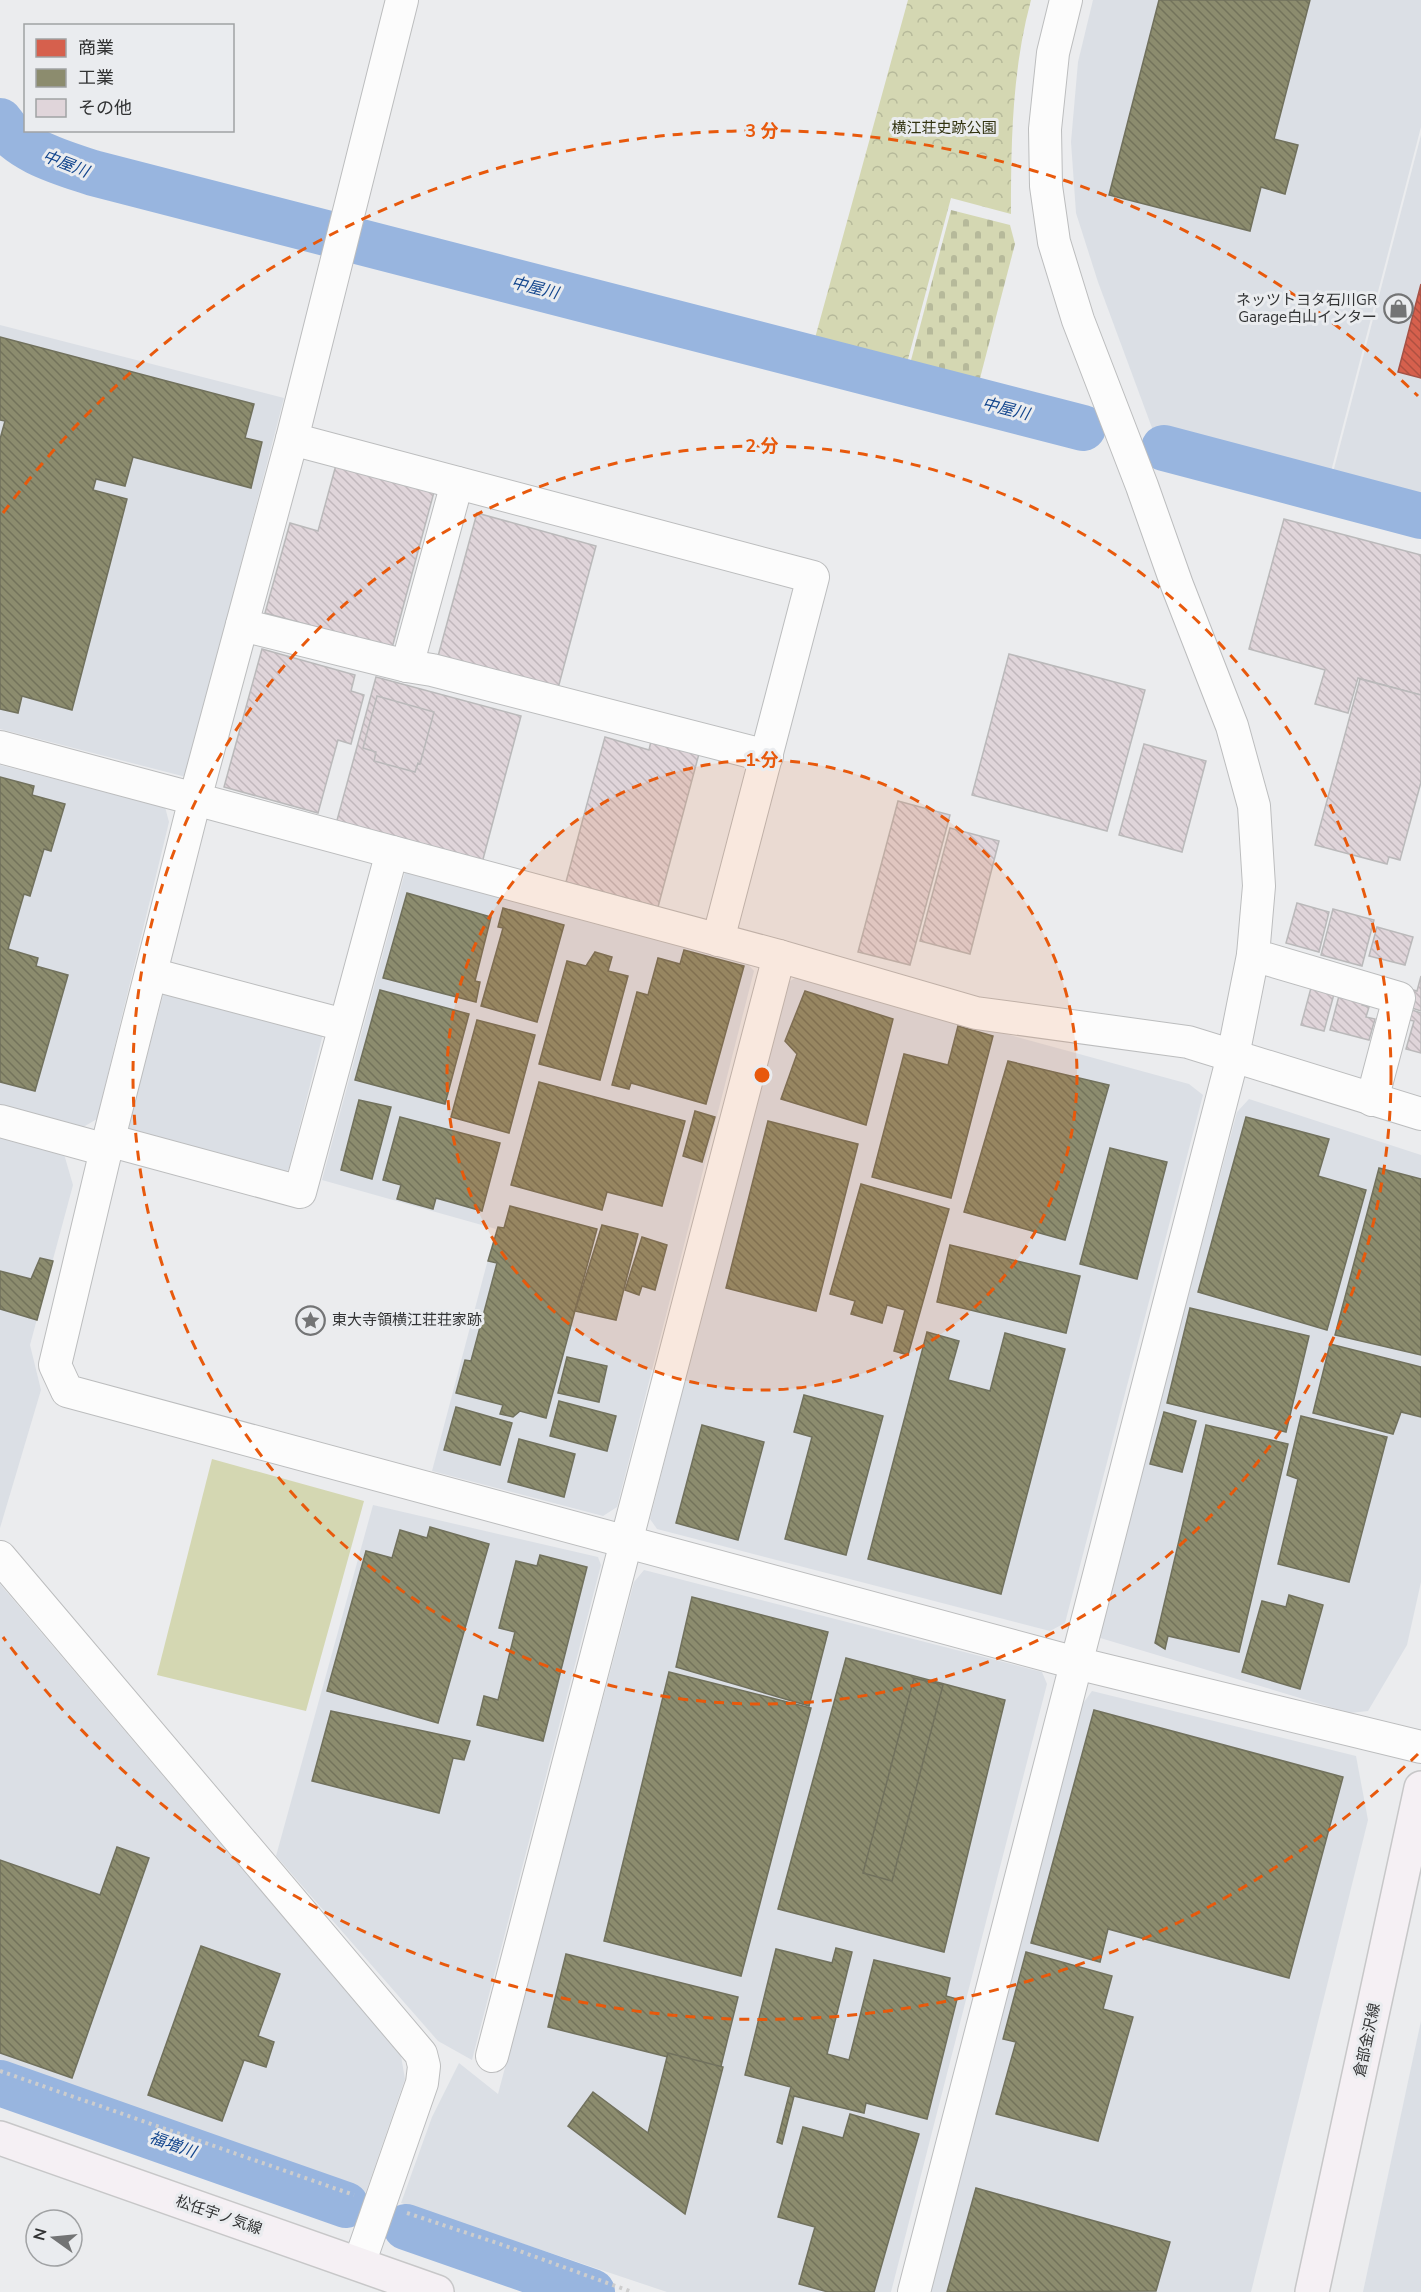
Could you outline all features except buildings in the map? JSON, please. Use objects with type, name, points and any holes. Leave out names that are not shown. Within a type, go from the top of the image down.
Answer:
[{"type":"main road","name":"倉部金沢線","points":[[1312,2292],[1421,1788]]},
{"type":"main road","name":"松任宇ノ気線","points":[[0,2138],[437,2292]]},
{"type":"street","points":[[402,0],[292,439],[195,799],[107,1145],[55,1365],[67,1392],[1076,1663],[1421,1747]]},
{"type":"street","points":[[914,2292],[1233,1056],[1253,955],[1259,886],[1254,806],[1232,726],[1078,320],[1054,242],[1046,186],[1045,129],[1053,53],[1066,0]]},
{"type":"street","points":[[292,439],[813,577],[718,940]]},
{"type":"street","points":[[406,666],[457,483]]},
{"type":"street","points":[[242,626],[406,666],[432,670],[767,756]]},
{"type":"street","points":[[0,747],[779,956],[976,1013],[1188,1042],[1421,1114]]},
{"type":"street","points":[[0,1121],[300,1192],[392,852]]},
{"type":"street","points":[[1253,955],[1399,998],[1372,1100]]},
{"type":"street","points":[[492,2056],[779,956]]},
{"type":"street","points":[[150,974],[344,1025]]},
{"type":"street","points":[[0,1557],[421,2054],[424,2067],[422,2083],[359,2264]]},
{"type":"path","points":[[0,2071],[632,2292]]},
{"type":"shaded area","points":[[1093,0],[1421,0],[1421,127],[1328,483],[1155,436],[1098,282],[1076,213],[1071,142],[1078,62]]},
{"type":"shaded area","name":"ネッツトヨタ石川GR Garage白山インター","points":[[1421,135],[1421,506],[1330,484]]},
{"type":"shaded area","points":[[0,325],[284,398],[186,777],[0,729]]},
{"type":"shaded area","points":[[0,765],[165,807],[169,822],[97,1119],[78,1130],[0,1109]]},
{"type":"shaded area","points":[[405,872],[744,960],[754,971],[617,1507],[603,1516],[432,1471],[496,1229],[322,1180]]},
{"type":"shaded area","points":[[797,977],[1189,1084],[1203,1095],[1065,1623],[1050,1631],[657,1529],[650,1519],[785,984]]},
{"type":"shaded area","points":[[166,984],[325,1026],[289,1168],[282,1179],[126,1135]]},
{"type":"shaded area","points":[[1249,1099],[1421,1155],[1421,1582],[1407,1645],[1368,1711],[1350,1713],[1097,1637],[1237,1112]]},
{"type":"shaded area","points":[[0,1137],[64,1154],[73,1185],[30,1345],[41,1390],[0,1528]]},
{"type":"shaded area","points":[[373,1505],[598,1557],[601,1565],[472,2060],[438,2041],[276,1856]]},
{"type":"shaded area","points":[[644,1570],[1042,1672],[1047,1684],[891,2292],[667,2292],[401,2203],[432,2117],[459,2063],[498,2094],[634,1582]]},
{"type":"shaded area","points":[[0,1584],[401,2056],[405,2079],[366,2192],[0,2063]]},
{"type":"shaded area","points":[[1092,1691],[1356,1756],[1368,1820],[1251,2292],[931,2292],[1079,1709]]},
{"type":"shaded area","points":[[1421,2021],[1421,2292],[1363,2292]]},
{"type":"green space","name":"横江荘史跡公園","points":[[908,0],[1031,0],[1016,79],[1012,133],[1011,214],[951,198],[907,363],[815,338]]},
{"type":"green space","points":[[951,210],[1010,225],[1015,244],[979,382],[910,364]]},
{"type":"green space","points":[[212,1459],[364,1501],[306,1711],[157,1675]]},
{"type":"waterway","name":"中屋川","points":[[0,121],[8,131],[29,148],[54,160],[93,173],[1083,428]]},
{"type":"waterway","name":"中屋川","points":[[1164,448],[1421,516]]},
{"type":"waterway","name":"福増川","points":[[0,2083],[346,2205]]},
{"type":"waterway","name":"福増川","points":[[406,2227],[592,2292]]},
{"type":"place","name":"ネッツトヨタ石川GR Garage白山インター","points":[[1398,309]]},
{"type":"place","name":"東大寺領横江荘荘家跡","points":[[311,1320]]}]
